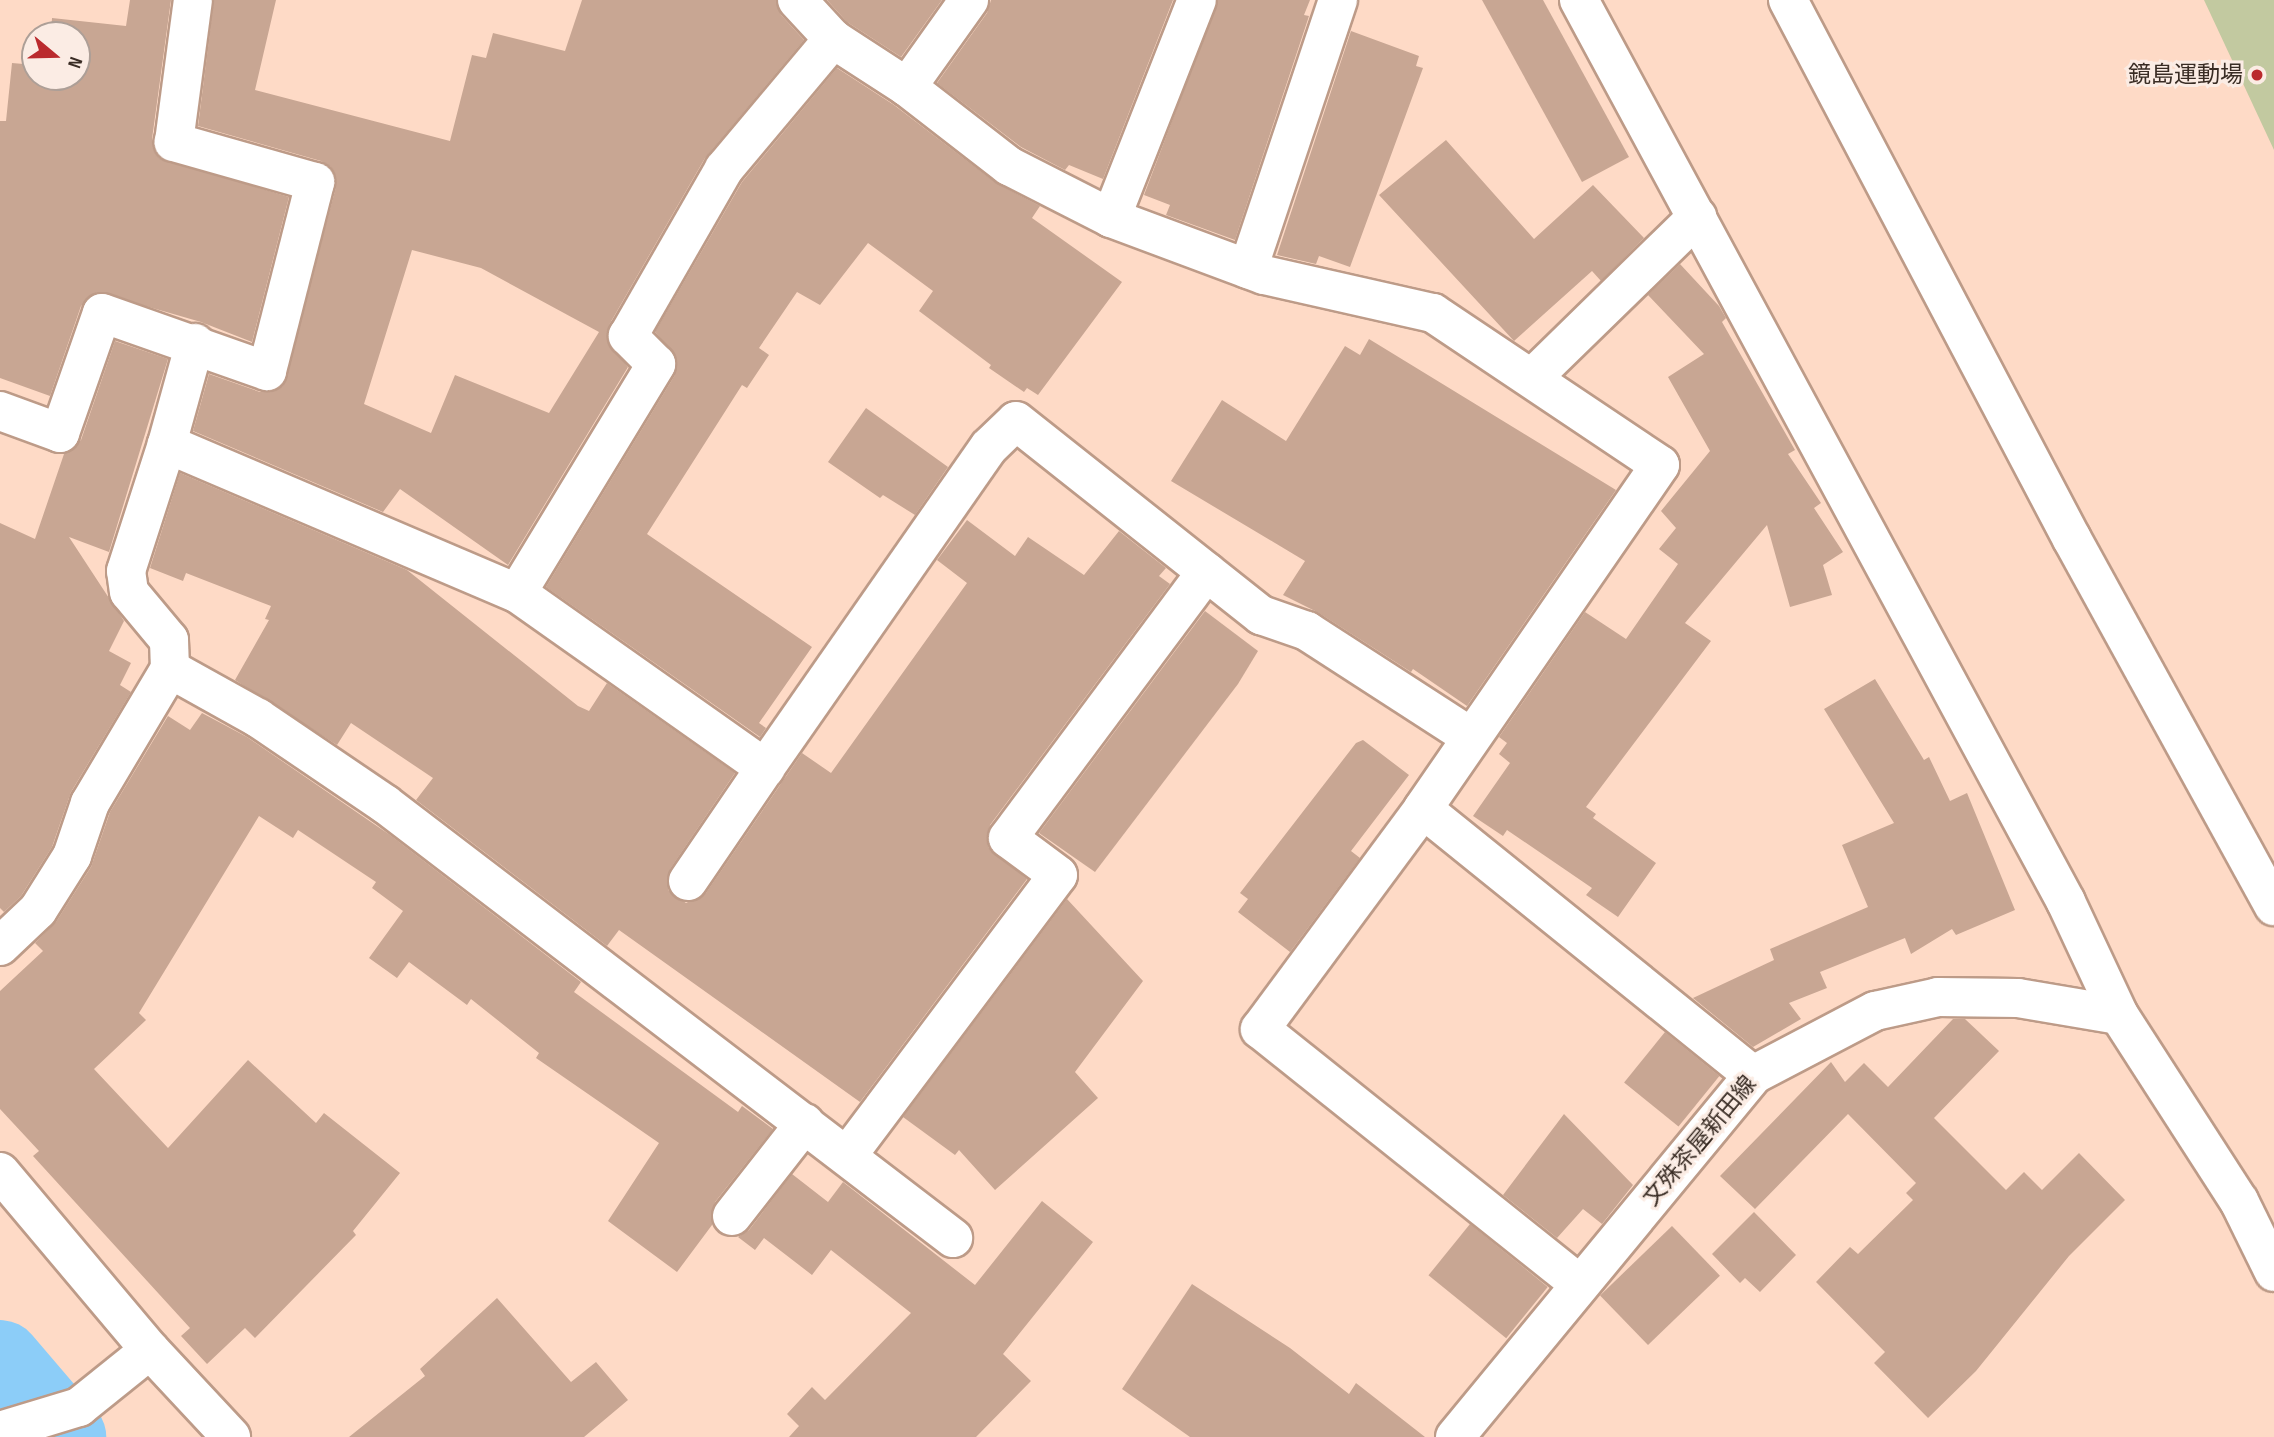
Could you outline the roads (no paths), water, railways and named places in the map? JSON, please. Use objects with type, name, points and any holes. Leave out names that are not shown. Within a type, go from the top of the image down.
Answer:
[{"type":"street","points":[[0,411],[60,433],[102,313],[195,343],[267,371],[315,182],[174,142],[193,0]]},
{"type":"street","points":[[797,0],[833,39],[907,87],[1009,166],[1111,218],[1248,269],[1433,313],[1660,464],[1423,809],[1260,1028],[1580,1284]]},
{"type":"street","points":[[907,87],[969,0]]},
{"type":"street","points":[[1111,218],[1197,0]]},
{"type":"street","points":[[1248,269],[1338,0]]},
{"type":"street","points":[[1579,0],[2066,902],[2119,1015],[2239,1201],[2274,1250]]},
{"type":"street","points":[[1788,0],[2078,551],[2274,906]]},
{"type":"street","points":[[517,593],[656,364],[628,336],[717,181],[833,39]]},
{"type":"street","points":[[1532,378],[1697,217]]},
{"type":"street","points":[[0,946],[38,910],[72,856],[90,803],[170,669],[169,640],[129,592],[126,571],[167,444],[195,343]]},
{"type":"street","points":[[688,880],[989,447],[1016,421],[1261,615],[1307,631],[1471,737]]},
{"type":"street","points":[[167,444],[517,593],[765,768]]},
{"type":"street","points":[[847,1156],[1058,875],[1008,838],[1206,572]]},
{"type":"street","points":[[170,669],[258,718],[385,804],[953,1238]]},
{"type":"street","points":[[1423,809],[1753,1075]]},
{"type":"street","name":"文殊茶屋新田線","points":[[1455,1437],[1753,1075],[1875,1011],[1938,997],[2018,998],[2119,1015]]},
{"type":"street","points":[[732,1216],[805,1123]]},
{"type":"street","points":[[0,1172],[150,1350],[227,1436]]},
{"type":"street","points":[[2239,1201],[2274,1272]]},
{"type":"street","points":[[14,1427],[79,1407],[150,1350]]},
{"type":"waterway","points":[[0,1362],[64,1437]]},
{"type":"place","name":"鏡島運動場","points":[[2257,75]]}]
